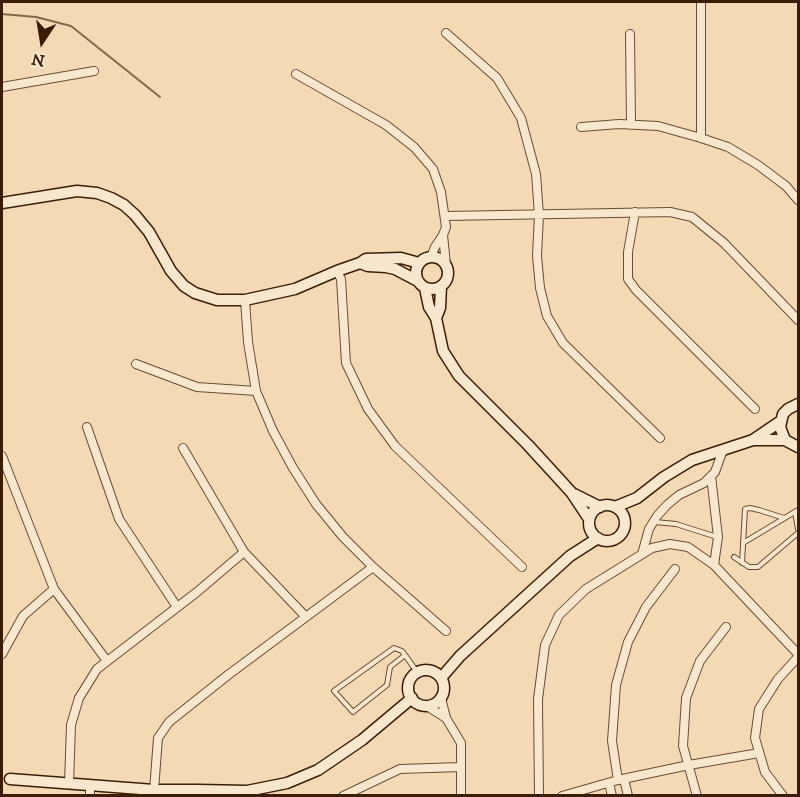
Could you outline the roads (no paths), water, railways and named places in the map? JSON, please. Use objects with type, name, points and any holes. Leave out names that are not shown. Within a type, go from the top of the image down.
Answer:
[{"type":"street","points":[[701,2],[702,138]]},
{"type":"street","points":[[446,33],[497,78],[521,118],[536,174],[539,215],[537,256],[540,288],[547,316],[563,343],[660,438]]},
{"type":"street","points":[[630,34],[631,125]]},
{"type":"street","points":[[2,87],[94,71]]},
{"type":"street","points":[[296,74],[386,125],[414,147],[433,170],[441,192],[446,216],[443,235],[448,277],[441,286],[433,289],[395,269],[360,263]]},
{"type":"street","points":[[581,128],[658,126],[702,138],[728,147],[758,165],[786,186],[798,200]]},
{"type":"street","points":[[2,203],[77,191],[97,193],[111,198],[135,214],[149,232],[171,271],[184,286],[195,293],[217,300],[245,300],[295,289],[366,259],[400,258],[419,263]]},
{"type":"street","points":[[635,212],[628,252],[628,279],[636,290],[755,409]]},
{"type":"street","points":[[446,216],[670,212],[692,217],[724,243],[798,320]]},
{"type":"street","points":[[431,257],[443,235]]},
{"type":"street","points":[[446,265],[437,258],[431,257],[424,259],[416,269],[429,307],[436,318],[443,351],[459,376],[571,492],[590,524],[598,538],[609,541],[620,536],[625,526],[624,515],[615,507],[608,505],[594,511],[590,524],[570,556]]},
{"type":"street","points":[[337,271],[341,279],[346,363],[368,409],[395,446],[522,567]]},
{"type":"street","points":[[436,318],[440,308],[441,286]]},
{"type":"street","points":[[245,300],[248,342],[256,391],[273,431],[298,477],[316,504],[343,537],[373,567],[446,631]]},
{"type":"street","points":[[136,364],[197,387],[256,391]]},
{"type":"street","points":[[798,404],[788,409],[780,428],[785,440],[798,447]]},
{"type":"street","points":[[615,507],[637,498],[664,477],[692,460],[753,440],[781,421]]},
{"type":"street","points":[[87,427],[119,519],[177,607]]},
{"type":"street","points":[[753,440],[785,440]]},
{"type":"street","points":[[183,448],[244,552],[306,617]]},
{"type":"street","points":[[642,554],[646,536],[654,521],[679,495],[704,483],[711,476],[718,466],[723,450]]},
{"type":"street","points":[[2,456],[54,589],[107,661]]},
{"type":"street","points":[[711,476],[718,537],[714,565]]},
{"type":"street","points":[[571,492],[600,507]]},
{"type":"street","points":[[625,520],[637,498]]},
{"type":"street","points":[[441,678],[460,656],[570,556],[598,538]]},
{"type":"street","points":[[539,795],[538,699],[545,645],[559,615],[586,589],[652,548],[670,544],[688,547],[714,565],[798,656],[778,679],[759,709],[755,738],[765,772],[783,795]]},
{"type":"street","points":[[69,784],[71,725],[79,698],[97,669],[244,552]]},
{"type":"street","points":[[154,790],[158,738],[170,722],[373,567]]},
{"type":"street","points":[[628,795],[621,780],[612,741],[616,685],[628,642],[646,607],[675,568]]},
{"type":"street","points":[[2,654],[23,616],[54,589]]},
{"type":"street","points":[[697,795],[683,746],[686,698],[700,662],[726,627]]},
{"type":"street","points":[[446,718],[427,706],[416,703],[408,687],[417,672],[429,671],[460,656]]},
{"type":"street","points":[[429,671],[441,678],[444,686],[441,698],[446,718],[461,743],[461,795]]},
{"type":"street","points":[[10,779],[69,784],[90,790],[247,790],[287,783],[318,770],[362,740],[412,698]]},
{"type":"street","points":[[427,706],[441,698]]},
{"type":"street","points":[[562,795],[689,765],[759,753]]},
{"type":"street","points":[[343,795],[400,769],[461,767]]},
{"type":"street","points":[[609,783],[612,795]]},
{"type":"lane","points":[[742,563],[745,509],[759,510],[784,518]]},
{"type":"lane","points":[[734,557],[749,567],[758,567],[798,531],[797,511],[743,543]]},
{"type":"lane","points":[[654,521],[676,524],[718,537]]},
{"type":"lane","points":[[405,655],[390,667],[387,685],[352,712],[334,691],[392,649],[398,648],[405,655],[417,672]]},
{"type":"waterway","points":[[2,14],[36,17],[71,26],[160,97]]}]
